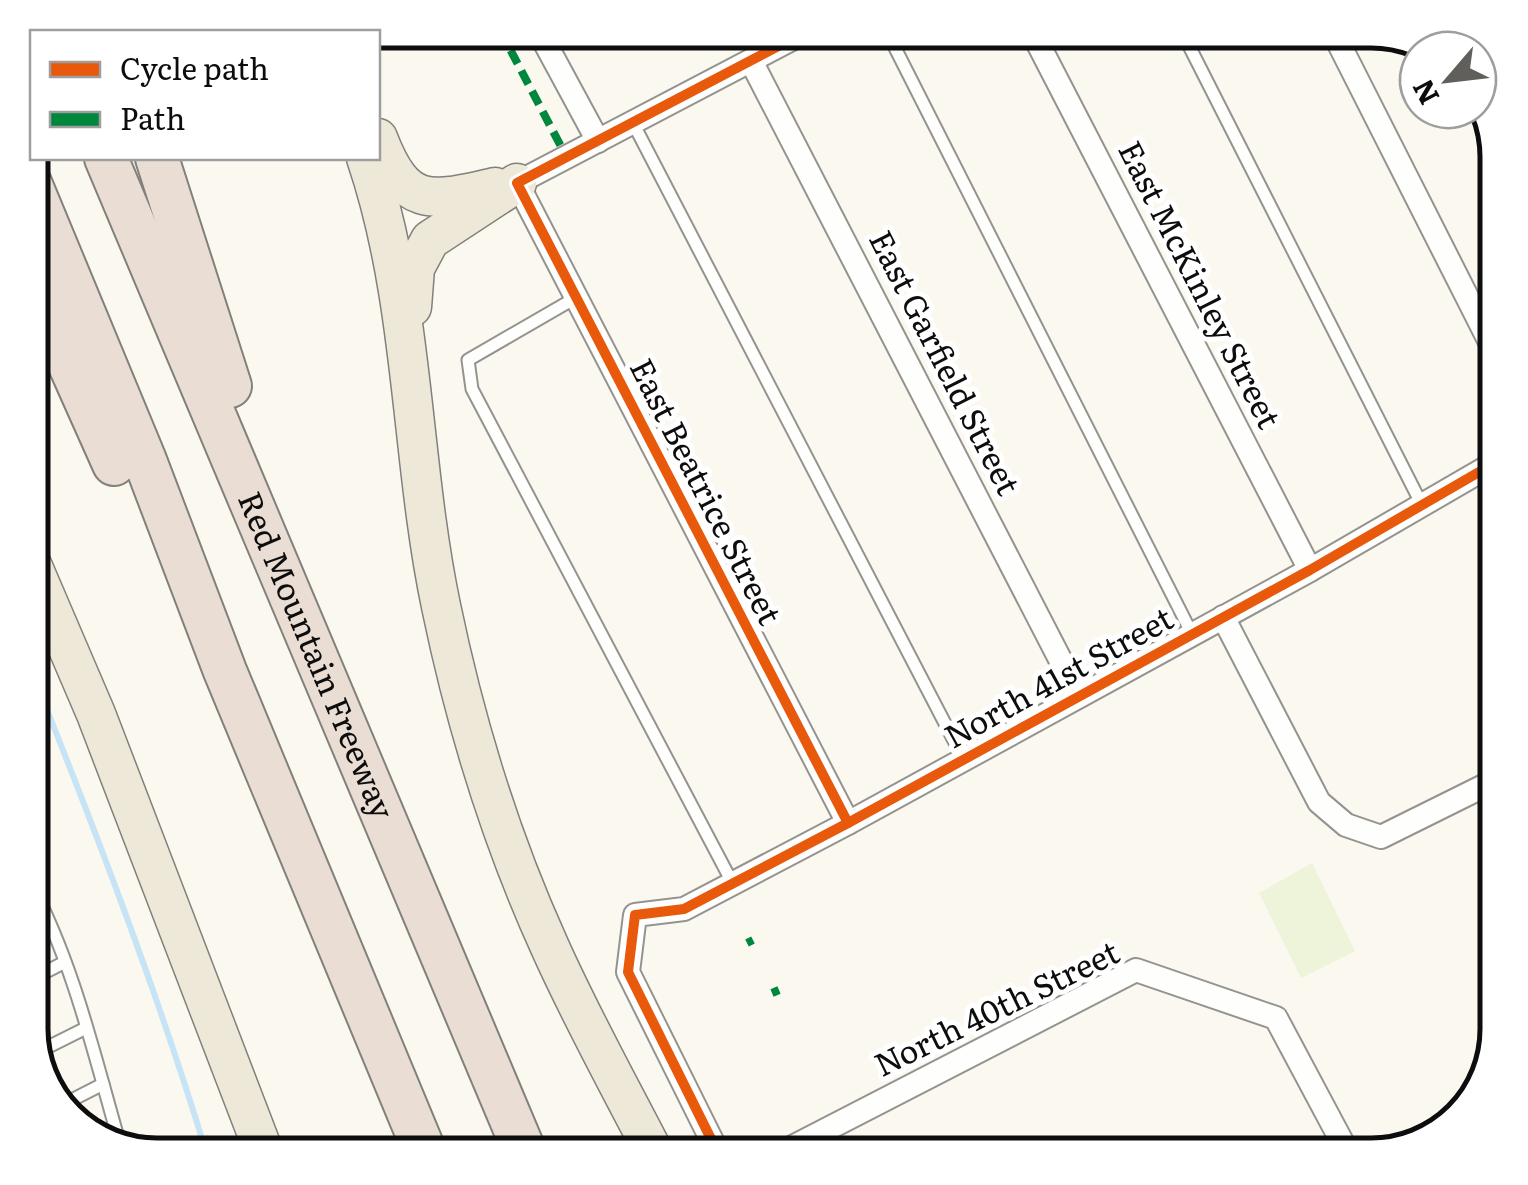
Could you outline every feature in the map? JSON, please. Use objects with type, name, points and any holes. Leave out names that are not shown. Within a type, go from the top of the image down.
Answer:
[{"type":"highway","name":"Red Mountain Freeway","points":[[107,160],[519,1138]]},
{"type":"highway","points":[[158,160],[234,400],[370,778]]},
{"type":"highway","points":[[48,226],[144,458],[225,672],[419,1138]]},
{"type":"highway","points":[[48,316],[116,468],[225,672]]},
{"type":"main road","points":[[380,140],[396,176],[422,195],[443,198],[517,183]]},
{"type":"main road","points":[[367,160],[394,263],[426,524],[441,606],[485,776],[548,942],[646,1138]]},
{"type":"main road","points":[[408,374],[415,268],[423,248],[436,234],[517,183]]},
{"type":"main road","points":[[48,602],[102,730],[258,1138]]},
{"type":"street","points":[[548,48],[598,141]]},
{"type":"street","points":[[517,183],[774,48]]},
{"type":"street","name":"East McKinley Street","points":[[1040,48],[1310,570]]},
{"type":"street","points":[[1341,48],[1480,322]]},
{"type":"street","name":"East Garfield Street","points":[[751,60],[1079,696]]},
{"type":"street","name":"East Beatrice Street","points":[[517,183],[848,824]]},
{"type":"street","name":"North 41st Street","points":[[711,1138],[628,972],[635,916],[684,909],[848,824],[1310,570],[1480,471]]},
{"type":"street","points":[[1224,617],[1319,802],[1346,825],[1381,836],[1480,792]]},
{"type":"street","name":"North 40th Street","points":[[810,1138],[1136,970],[1276,1018],[1340,1138]]},
{"type":"lane","points":[[895,48],[1192,634]]},
{"type":"lane","points":[[1190,48],[1422,505]]},
{"type":"lane","points":[[634,123],[964,760]]},
{"type":"lane","points":[[577,298],[468,360],[472,390],[732,884]]},
{"type":"lane","points":[[48,914],[116,1130]]},
{"type":"lane","points":[[48,971],[65,962]]},
{"type":"lane","points":[[49,1046],[86,1028]]},
{"type":"lane","points":[[74,1099],[103,1084]]},
{"type":"green space","points":[[1312,863],[1355,951],[1301,978],[1259,893]]},
{"type":"waterway","points":[[48,712],[124,909],[201,1138]]},
{"type":"marked path","points":[[509,48],[566,156]]},
{"type":"marked path","points":[[747,943],[753,940]]},
{"type":"marked path","points":[[772,993],[779,990]]},
{"type":"cycle path","points":[[775,48],[517,183],[848,823]]},
{"type":"cycle path","points":[[711,1138],[628,972],[635,915],[684,909],[848,823],[1310,570],[1480,471]]}]
